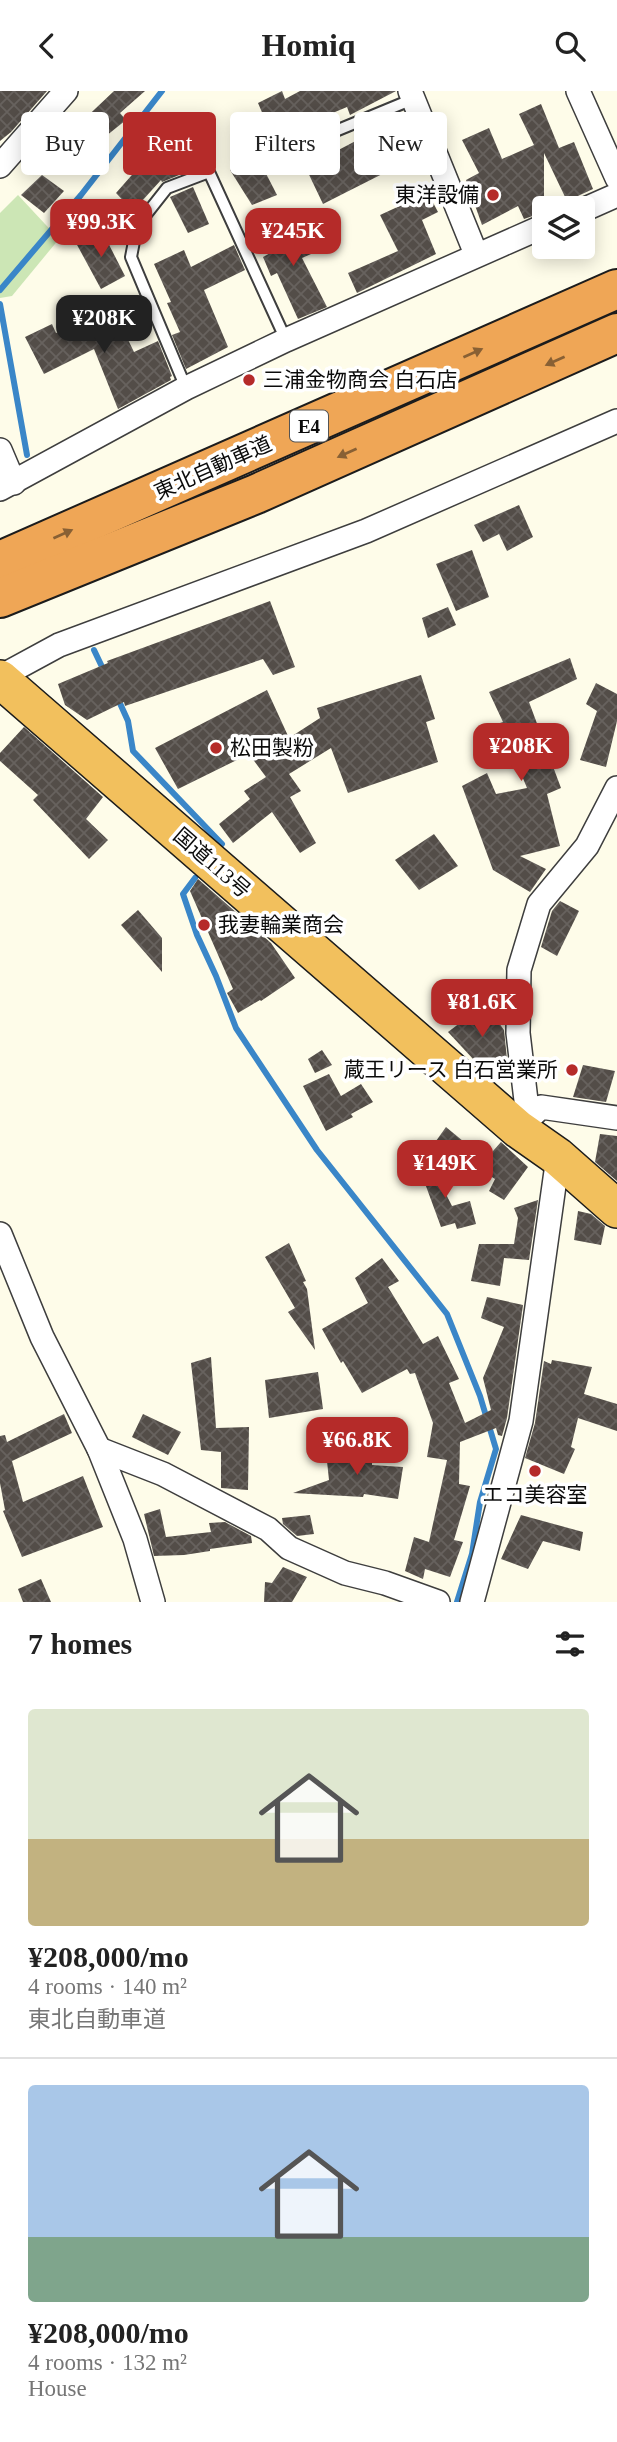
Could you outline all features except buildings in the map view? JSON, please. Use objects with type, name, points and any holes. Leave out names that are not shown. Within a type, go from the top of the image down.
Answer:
[{"type":"highway","name":"東北自動車道","points":[[0,561],[617,289]]},
{"type":"highway","name":"東北自動車道","points":[[0,598],[256,493],[617,333]]},
{"type":"highway","name":"国道113号","points":[[0,678],[518,1129],[558,1157],[617,1209]]},
{"type":"street","points":[[0,166],[66,91]]},
{"type":"street","points":[[578,91],[617,178]]},
{"type":"street","points":[[412,95],[477,254]]},
{"type":"street","points":[[595,205],[617,195]]},
{"type":"street","points":[[0,450],[7,486],[186,388],[286,339],[532,231]]},
{"type":"street","points":[[0,678],[59,645],[366,531],[617,421]]},
{"type":"street","points":[[518,1129],[527,1109],[518,1033],[519,969],[539,904],[587,846],[617,788]]},
{"type":"street","points":[[518,1129],[541,1107],[617,1118]]},
{"type":"street","points":[[472,1602],[521,1421],[558,1157]]},
{"type":"street","points":[[0,1234],[42,1337],[99,1449],[135,1539],[153,1602]]},
{"type":"street","points":[[99,1449],[163,1473],[268,1529],[289,1548],[311,1558],[345,1573],[385,1583],[438,1602]]},
{"type":"lane","points":[[340,127],[412,95]]},
{"type":"lane","points":[[186,388],[131,257],[137,226],[167,188],[209,172],[286,339]]},
{"type":"green space","points":[[18,195],[59,239],[12,296],[0,298],[0,213]]},
{"type":"waterway","points":[[0,290],[81,195],[162,91]]},
{"type":"waterway","points":[[0,304],[27,455]]},
{"type":"waterway","points":[[94,650],[104,671]]},
{"type":"waterway","points":[[118,699],[128,721],[133,751],[222,844],[219,847]]},
{"type":"waterway","points":[[195,878],[183,894],[236,1028],[317,1150],[447,1314],[480,1396],[496,1449],[480,1502],[472,1554],[457,1602]]},
{"type":"place","name":"東洋設備","points":[[493,195]]},
{"type":"place","name":"三浦金物商会 白石店","points":[[249,380]]},
{"type":"place","name":"松田製粉","points":[[216,748]]},
{"type":"place","name":"我妻輪業商会","points":[[204,925]]},
{"type":"place","name":"蔵王リース 白石営業所","points":[[572,1070]]},
{"type":"place","name":"エコ美容室","points":[[535,1471]]}]
